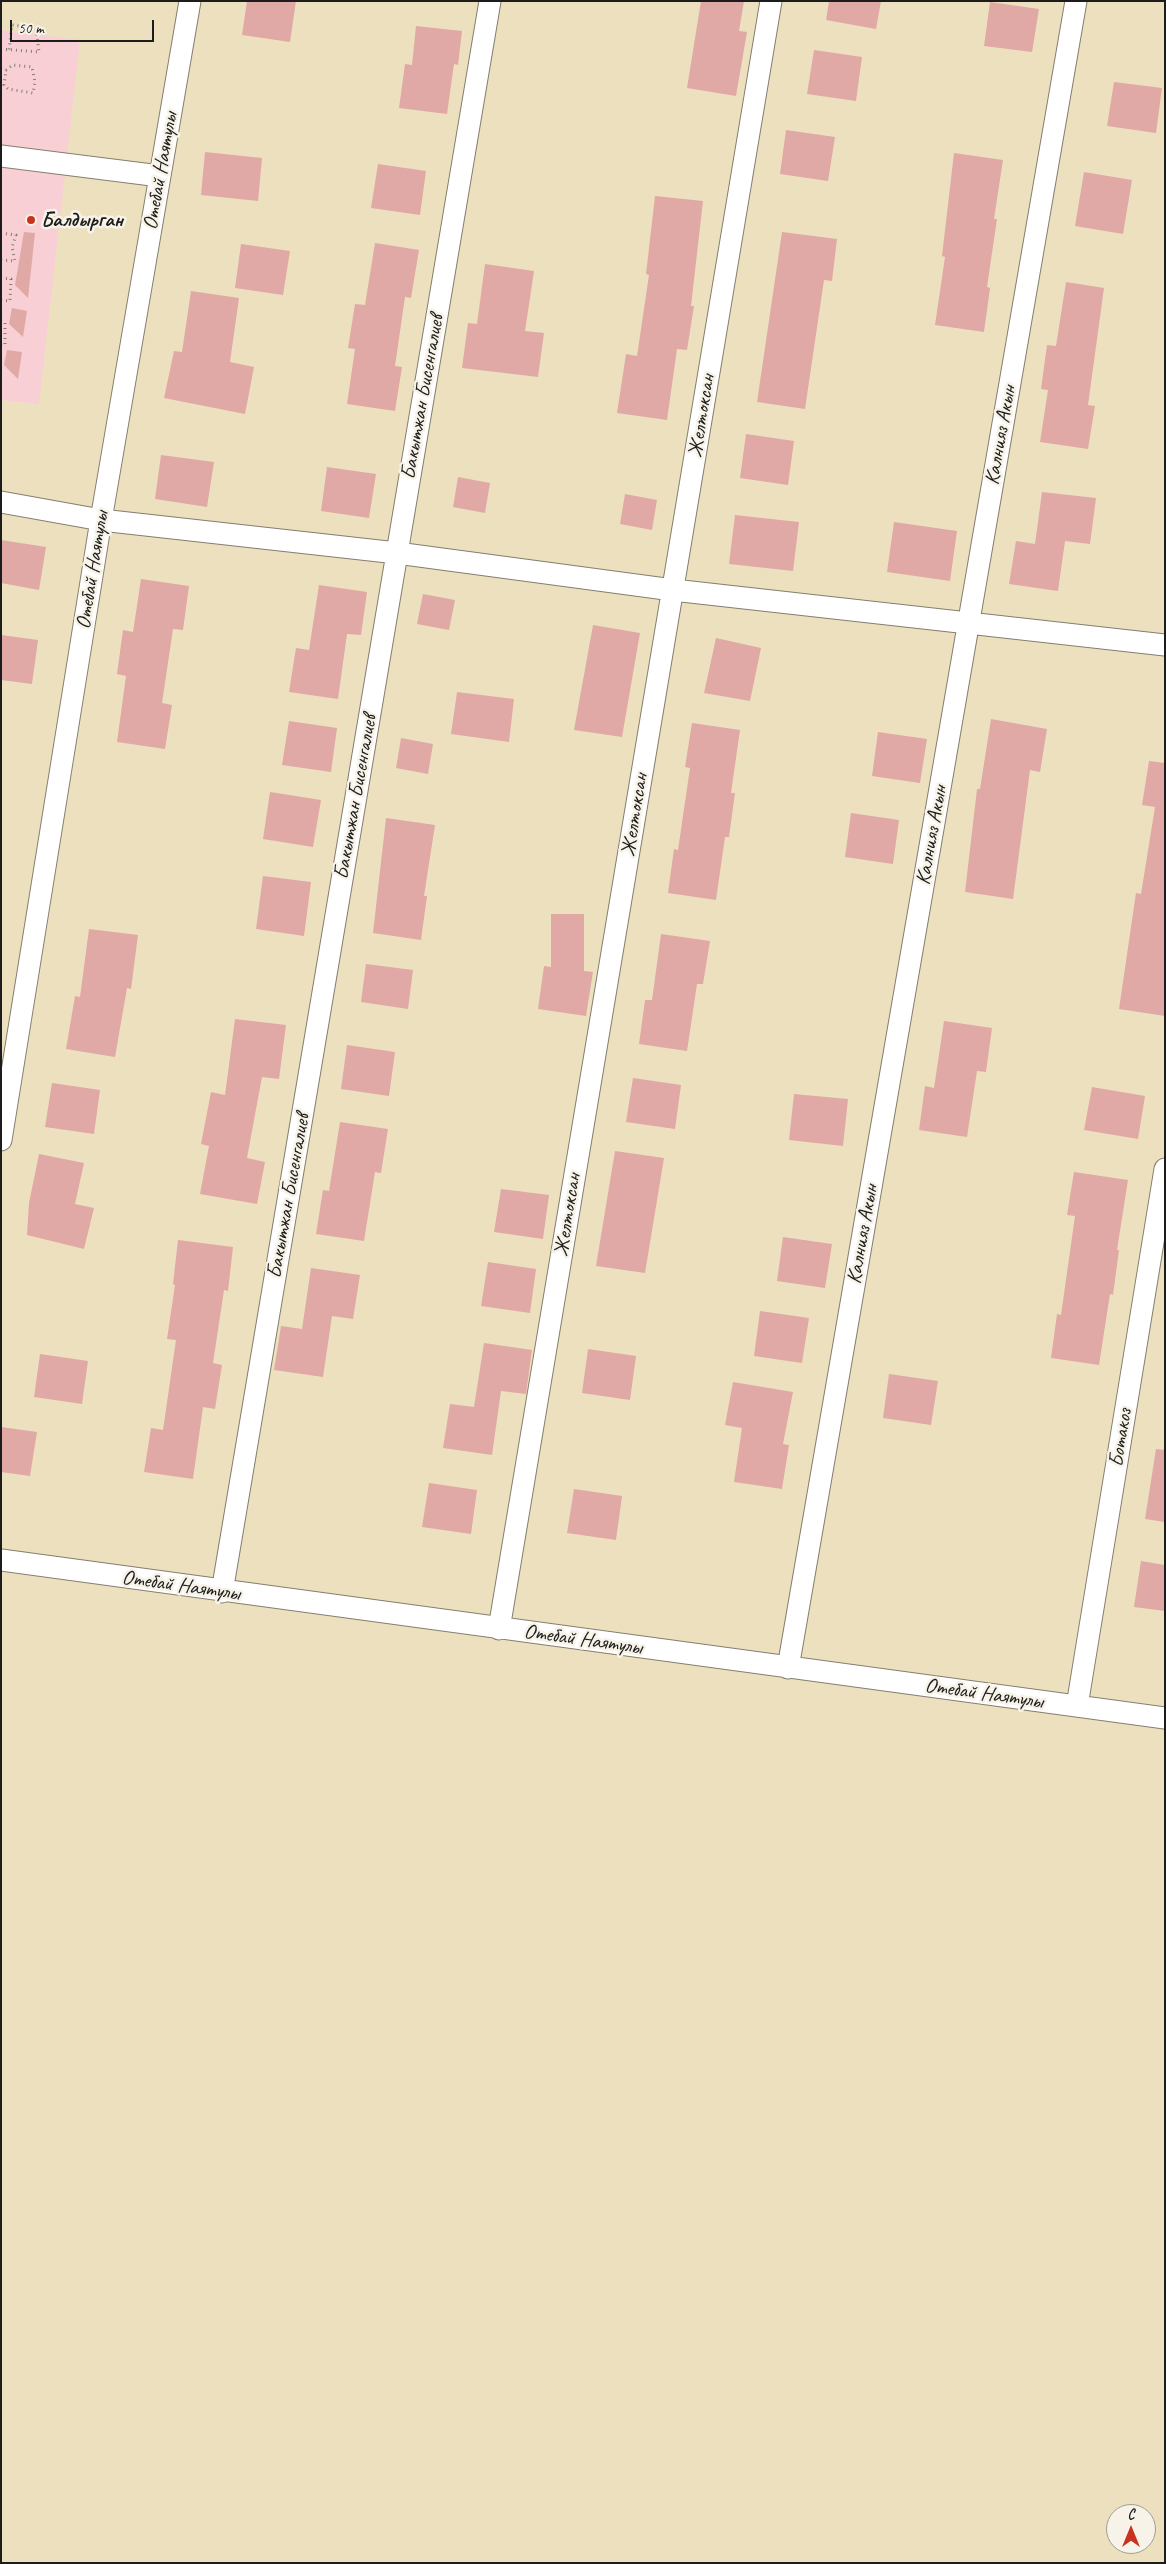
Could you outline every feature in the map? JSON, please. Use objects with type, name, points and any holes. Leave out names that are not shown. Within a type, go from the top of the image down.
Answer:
[{"type":"street","name":"Отебай Наятулы","points":[[1,1140],[100,520],[190,1]]},
{"type":"street","name":"Бакытжан Бисенгалиев","points":[[222,1592],[490,1]]},
{"type":"street","name":"Желтоксан","points":[[499,1629],[771,1]]},
{"type":"street","name":"Калнияз Акын","points":[[788,1668],[1076,1]]},
{"type":"street","points":[[1,156],[160,176]]},
{"type":"street","points":[[1,502],[100,520],[397,553],[673,590],[969,621],[1165,645]]},
{"type":"street","name":"Ботакоз","points":[[1077,1706],[1165,1169]]},
{"type":"street","name":"Отебай Наятулы","points":[[1,1560],[222,1592],[1165,1718]]},
{"type":"path","points":[[1,49],[9,50],[39,52],[36,28],[12,25],[9,50]]},
{"type":"path","points":[[13,64],[32,67],[35,82],[33,93],[8,89],[4,85],[6,70],[13,64]]},
{"type":"path","points":[[1,69],[6,70]]},
{"type":"path","points":[[1,233],[16,235],[12,247],[15,261],[1,260]]},
{"type":"path","points":[[1,278],[11,279],[10,301],[1,300]]},
{"type":"path","points":[[1,321],[5,322],[5,345],[1,345]]},
{"type":"shaded area","name":"Балдырган","points":[[1,30],[80,40],[39,404],[1,400]]},
{"type":"building","points":[[247,1],[296,1],[290,42],[242,35]]},
{"type":"building","points":[[701,1],[744,1],[739,31],[747,32],[736,96],[687,88]]},
{"type":"building","points":[[829,1],[881,1],[876,29],[826,20]]},
{"type":"building","points":[[990,2],[1039,9],[1032,52],[984,46]]},
{"type":"building","points":[[416,26],[462,31],[458,65],[454,64],[447,114],[399,108],[405,64],[412,65]]},
{"type":"building","points":[[814,50],[862,57],[856,101],[807,94]]},
{"type":"building","points":[[1114,82],[1162,88],[1156,133],[1107,126]]},
{"type":"building","points":[[786,130],[835,137],[828,181],[780,174]]},
{"type":"building","points":[[205,152],[262,158],[258,201],[201,195]]},
{"type":"building","points":[[954,153],[1003,160],[994,219],[997,219],[987,287],[990,288],[984,332],[935,325],[945,257],[942,256]]},
{"type":"building","points":[[378,164],[426,171],[420,215],[371,208]]},
{"type":"building","points":[[1084,172],[1132,180],[1123,234],[1075,226]]},
{"type":"building","points":[[655,196],[703,201],[691,306],[694,306],[687,350],[677,349],[667,420],[617,413],[626,354],[637,356],[649,275],[646,274]]},
{"type":"building","points":[[24,232],[35,233],[28,298],[15,285]]},
{"type":"building","points":[[782,232],[837,239],[832,281],[824,280],[805,409],[757,402]]},
{"type":"building","points":[[375,243],[419,250],[411,298],[405,297],[395,366],[402,367],[395,411],[347,404],[355,349],[348,348],[355,304],[365,305]]},
{"type":"building","points":[[241,244],[290,251],[283,295],[235,288]]},
{"type":"building","points":[[485,264],[534,271],[525,331],[544,333],[538,377],[462,368],[468,323],[477,324]]},
{"type":"building","points":[[1066,282],[1104,288],[1088,405],[1095,406],[1088,449],[1040,442],[1048,390],[1041,389],[1047,345],[1056,346]]},
{"type":"building","points":[[191,291],[239,298],[230,362],[254,367],[245,414],[164,398],[174,351],[182,352]]},
{"type":"building","points":[[12,308],[27,311],[23,337],[9,324]]},
{"type":"building","points":[[7,350],[22,352],[18,379],[4,365]]},
{"type":"building","points":[[746,434],[794,441],[788,485],[740,478]]},
{"type":"building","points":[[161,455],[214,462],[207,507],[155,499]]},
{"type":"building","points":[[327,467],[376,474],[369,518],[321,511]]},
{"type":"building","points":[[458,477],[490,483],[485,513],[453,507]]},
{"type":"building","points":[[1042,492],[1096,498],[1090,544],[1065,541],[1058,591],[1009,584],[1016,541],[1035,544]]},
{"type":"building","points":[[625,494],[657,500],[652,530],[620,524]]},
{"type":"building","points":[[735,515],[799,522],[793,571],[729,564]]},
{"type":"building","points":[[894,522],[957,531],[950,581],[887,572]]},
{"type":"building","points":[[1,540],[46,547],[39,590],[1,583]]},
{"type":"building","points":[[141,579],[189,586],[183,630],[173,629],[162,703],[172,705],[165,749],[117,742],[126,676],[117,674],[123,630],[133,632]]},
{"type":"building","points":[[319,585],[367,592],[361,635],[347,634],[338,699],[289,692],[296,648],[309,650]]},
{"type":"building","points":[[423,594],[455,600],[449,630],[417,624]]},
{"type":"building","points":[[593,625],[640,633],[622,737],[574,730]]},
{"type":"building","points":[[1,635],[38,640],[32,684],[1,680]]},
{"type":"building","points":[[716,638],[761,648],[750,701],[704,693]]},
{"type":"building","points":[[457,692],[514,699],[509,742],[451,734]]},
{"type":"building","points":[[991,719],[1047,729],[1040,772],[1030,770],[1013,899],[965,892],[977,789],[980,789]]},
{"type":"building","points":[[289,721],[337,728],[331,772],[282,765]]},
{"type":"building","points":[[692,723],[740,730],[731,793],[735,793],[729,837],[725,837],[716,900],[668,893],[674,849],[678,850],[690,768],[685,767]]},
{"type":"building","points":[[878,732],[927,739],[920,783],[872,776]]},
{"type":"building","points":[[401,738],[433,744],[428,774],[396,768]]},
{"type":"building","points":[[1149,761],[1165,763],[1165,1016],[1119,1009],[1136,893],[1141,894],[1155,807],[1142,805]]},
{"type":"building","points":[[270,792],[321,800],[313,847],[263,839]]},
{"type":"building","points":[[851,813],[899,820],[893,864],[845,857]]},
{"type":"building","points":[[386,818],[435,825],[424,896],[427,896],[421,940],[373,933]]},
{"type":"building","points":[[263,876],[311,882],[304,936],[256,929]]},
{"type":"building","points":[[551,914],[584,914],[584,971],[593,972],[586,1016],[538,1009],[544,966],[551,967]]},
{"type":"building","points":[[89,929],[138,935],[131,989],[127,988],[115,1057],[66,1049],[75,996],[80,997]]},
{"type":"building","points":[[661,934],[710,941],[703,984],[697,984],[687,1051],[639,1044],[645,1000],[652,1000]]},
{"type":"building","points":[[366,964],[413,970],[408,1009],[361,1002]]},
{"type":"building","points":[[235,1019],[286,1025],[279,1079],[262,1077],[247,1158],[265,1162],[257,1204],[200,1194],[209,1146],[201,1144],[211,1092],[225,1095]]},
{"type":"building","points":[[944,1021],[992,1028],[986,1072],[977,1071],[967,1137],[919,1130],[925,1086],[934,1088]]},
{"type":"building","points":[[347,1045],[395,1052],[389,1096],[341,1089]]},
{"type":"building","points":[[633,1078],[681,1085],[675,1129],[626,1122]]},
{"type":"building","points":[[52,1083],[100,1090],[94,1134],[45,1127]]},
{"type":"building","points":[[1092,1087],[1145,1096],[1138,1139],[1084,1130]]},
{"type":"building","points":[[794,1094],[848,1099],[843,1146],[789,1140]]},
{"type":"building","points":[[340,1122],[388,1129],[381,1173],[375,1172],[364,1241],[316,1234],[323,1190],[329,1191]]},
{"type":"building","points":[[615,1151],[664,1158],[645,1273],[596,1266]]},
{"type":"building","points":[[39,1154],[84,1163],[75,1204],[94,1208],[84,1249],[27,1235],[29,1203]]},
{"type":"building","points":[[1074,1172],[1128,1180],[1117,1250],[1119,1250],[1113,1295],[1110,1294],[1099,1365],[1051,1358],[1057,1314],[1061,1315],[1075,1216],[1067,1215]]},
{"type":"building","points":[[501,1189],[549,1195],[543,1239],[494,1232]]},
{"type":"building","points":[[783,1237],[832,1244],[825,1288],[777,1281]]},
{"type":"building","points":[[178,1240],[233,1247],[228,1291],[224,1290],[213,1363],[222,1365],[215,1409],[203,1407],[193,1479],[144,1472],[151,1428],[163,1430],[176,1340],[167,1339],[175,1285],[173,1284]]},
{"type":"building","points":[[488,1262],[536,1269],[530,1313],[481,1306]]},
{"type":"building","points":[[311,1268],[360,1275],[353,1319],[332,1316],[323,1377],[274,1370],[281,1326],[302,1329]]},
{"type":"building","points":[[760,1311],[809,1318],[802,1363],[754,1356]]},
{"type":"building","points":[[484,1343],[532,1350],[526,1394],[501,1391],[492,1455],[443,1448],[450,1404],[474,1407]]},
{"type":"building","points":[[588,1349],[636,1356],[630,1400],[582,1393]]},
{"type":"building","points":[[40,1354],[88,1361],[82,1404],[34,1397]]},
{"type":"building","points":[[889,1374],[938,1381],[931,1425],[883,1418]]},
{"type":"building","points":[[733,1382],[793,1392],[783,1444],[789,1445],[782,1489],[734,1482],[742,1428],[725,1425]]},
{"type":"building","points":[[1,1427],[37,1432],[30,1476],[1,1472]]},
{"type":"building","points":[[1156,1449],[1165,1450],[1165,1522],[1145,1519]]},
{"type":"building","points":[[429,1483],[477,1490],[471,1534],[422,1527]]},
{"type":"building","points":[[574,1489],[622,1496],[616,1540],[567,1533]]},
{"type":"building","points":[[1141,1561],[1165,1565],[1165,1611],[1134,1607]]},
{"type":"place","name":"Балдырган","points":[[31,220]]}]
